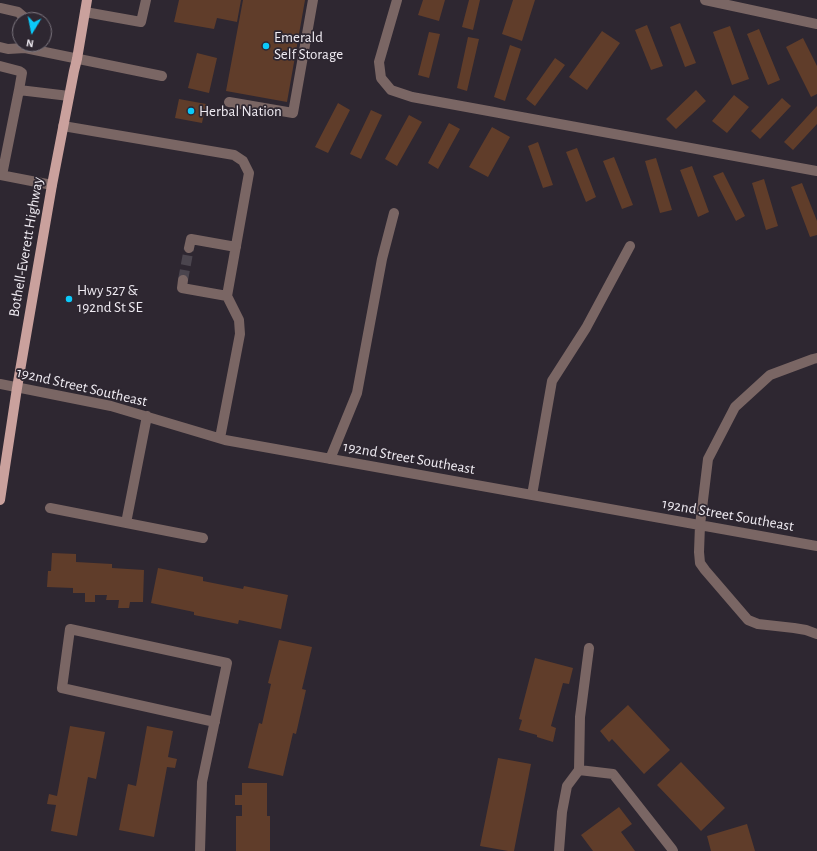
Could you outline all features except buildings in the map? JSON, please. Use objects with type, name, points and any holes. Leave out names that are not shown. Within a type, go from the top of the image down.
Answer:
[{"type":"main road","name":"Bothell-Everett Highway","points":[[0,500],[17,388],[52,185],[87,0]]},
{"type":"street","points":[[85,12],[141,22],[146,0]]},
{"type":"street","points":[[229,102],[293,113],[313,0]]},
{"type":"street","points":[[397,0],[379,62],[381,78],[391,90],[412,98],[817,171]]},
{"type":"street","points":[[705,0],[817,24]]},
{"type":"street","points":[[0,8],[18,12]]},
{"type":"street","points":[[0,47],[12,48]]},
{"type":"street","points":[[49,52],[162,76]]},
{"type":"street","points":[[0,66],[22,73],[1,175],[52,185]]},
{"type":"street","points":[[19,90],[69,96]]},
{"type":"street","points":[[63,126],[234,155],[243,161],[249,173],[227,296],[239,320],[240,334],[220,438]]},
{"type":"street","points":[[330,459],[356,393],[382,259],[394,213]]},
{"type":"street","points":[[189,248],[191,239],[236,247]]},
{"type":"street","points":[[532,495],[552,381],[586,328],[630,246]]},
{"type":"street","points":[[184,280],[182,288],[227,296]]},
{"type":"street","points":[[817,358],[770,375],[735,407],[708,459],[700,524],[699,552],[700,563],[705,570],[748,620],[758,624],[806,630],[817,634]]},
{"type":"street","name":"192nd Street Southeast","points":[[0,384],[111,406],[220,438],[817,546]]},
{"type":"street","points":[[126,523],[147,416]]},
{"type":"street","points":[[50,508],[203,538]]},
{"type":"street","points":[[200,851],[202,782],[227,663],[70,629],[62,688],[214,722]]},
{"type":"street","points":[[559,851],[562,812],[567,786],[578,770],[580,717],[588,648]]},
{"type":"street","points":[[578,770],[613,774],[673,851]]},
{"type":"tunnel","points":[[183,280],[189,248]]},
{"type":"place","name":"Emerald Self Storage","points":[[266,46]]},
{"type":"place","name":"Herbal Nation","points":[[191,111]]},
{"type":"place","name":"Hwy 527 & 192nd St SE","points":[[69,299]]}]
